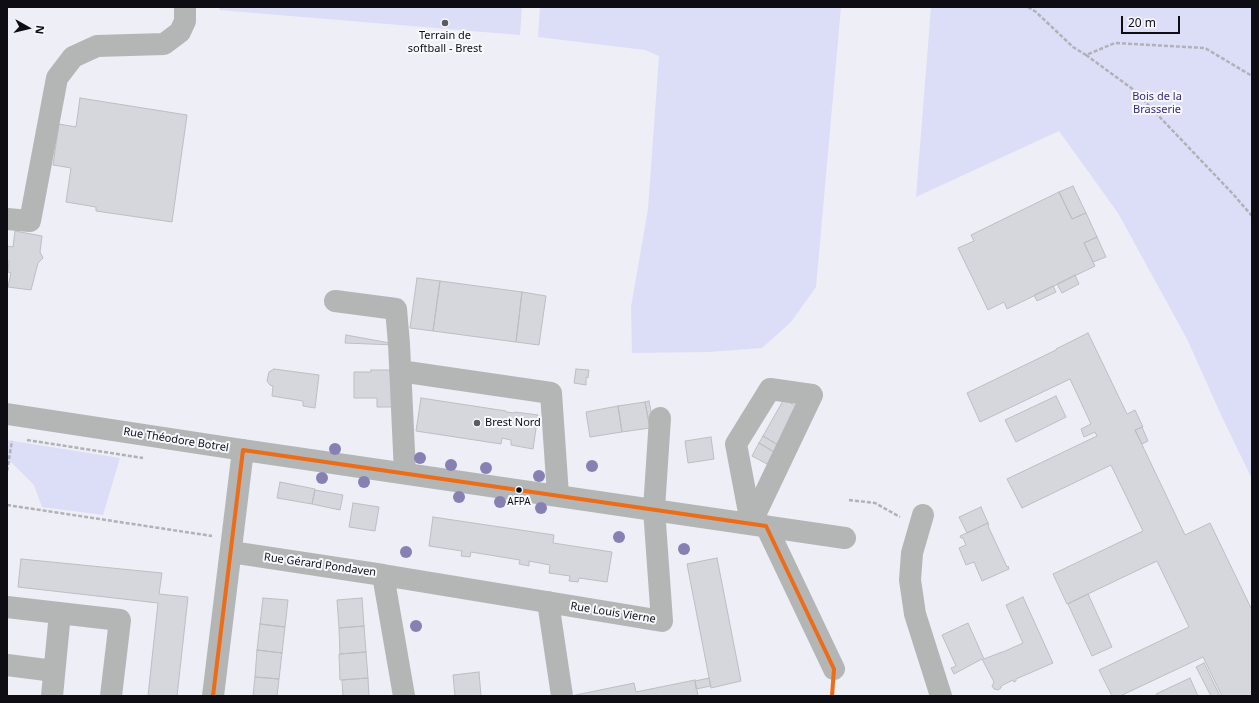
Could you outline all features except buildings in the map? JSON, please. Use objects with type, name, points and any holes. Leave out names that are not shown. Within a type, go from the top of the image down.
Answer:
[{"type":"street","points":[[7,219],[30,222],[57,78],[73,56],[96,46],[164,44],[180,32],[185,21],[185,7]]},
{"type":"street","points":[[335,301],[396,309],[405,473]]},
{"type":"street","points":[[400,371],[551,393],[558,495]]},
{"type":"street","points":[[758,525],[812,395],[770,389],[736,444],[758,525],[834,669]]},
{"type":"street","name":"Rue Théodore Botrel","points":[[7,414],[845,538]]},
{"type":"street","points":[[654,509],[660,418]]},
{"type":"street","points":[[213,696],[243,450]]},
{"type":"street","name":"Rue Louis Vierne","points":[[383,575],[662,621],[654,509]]},
{"type":"street","points":[[923,515],[912,553],[910,580],[915,614],[941,696]]},
{"type":"street","name":"Rue Gérard Pondaven","points":[[231,545],[383,575],[404,696]]},
{"type":"street","points":[[548,602],[562,696]]},
{"type":"street","points":[[7,607],[120,620],[111,696]]},
{"type":"street","points":[[52,696],[60,613]]},
{"type":"street","points":[[7,665],[54,671]]},
{"type":"path","points":[[1028,7],[1036,12],[1073,47],[1134,90],[1252,216]]},
{"type":"path","points":[[1086,55],[1115,43],[1205,48],[1252,76]]},
{"type":"path","points":[[7,437],[14,438]]},
{"type":"path","points":[[21,439],[149,459]]},
{"type":"path","points":[[7,471],[12,441]]},
{"type":"path","points":[[849,500],[875,503],[891,511]]},
{"type":"path","points":[[7,505],[231,545]]},
{"type":"green space","name":"Terrain de softball - Brest","points":[[220,7],[522,7],[520,35],[219,10]]},
{"type":"green space","points":[[540,7],[841,7],[816,287],[791,322],[762,348],[710,352],[632,353],[631,307],[648,209],[659,56],[645,50],[538,37]]},
{"type":"green space","name":"Bois de la Brasserie","points":[[931,7],[1252,7],[1252,479],[1187,339],[1118,213],[1059,131],[916,197]]},
{"type":"green space","points":[[7,440],[120,458],[103,515],[42,507],[34,485],[12,463],[7,462]]},
{"type":"transit line","points":[[213,696],[243,450],[766,526]]},
{"type":"transit line","points":[[766,526],[834,669],[832,696]]},
{"type":"place","name":"Terrain de softball - Brest","points":[[445,23]]},
{"type":"place","name":"Brest Nord","points":[[477,423]]},
{"type":"place","name":"AFPA","points":[[519,490]]}]
